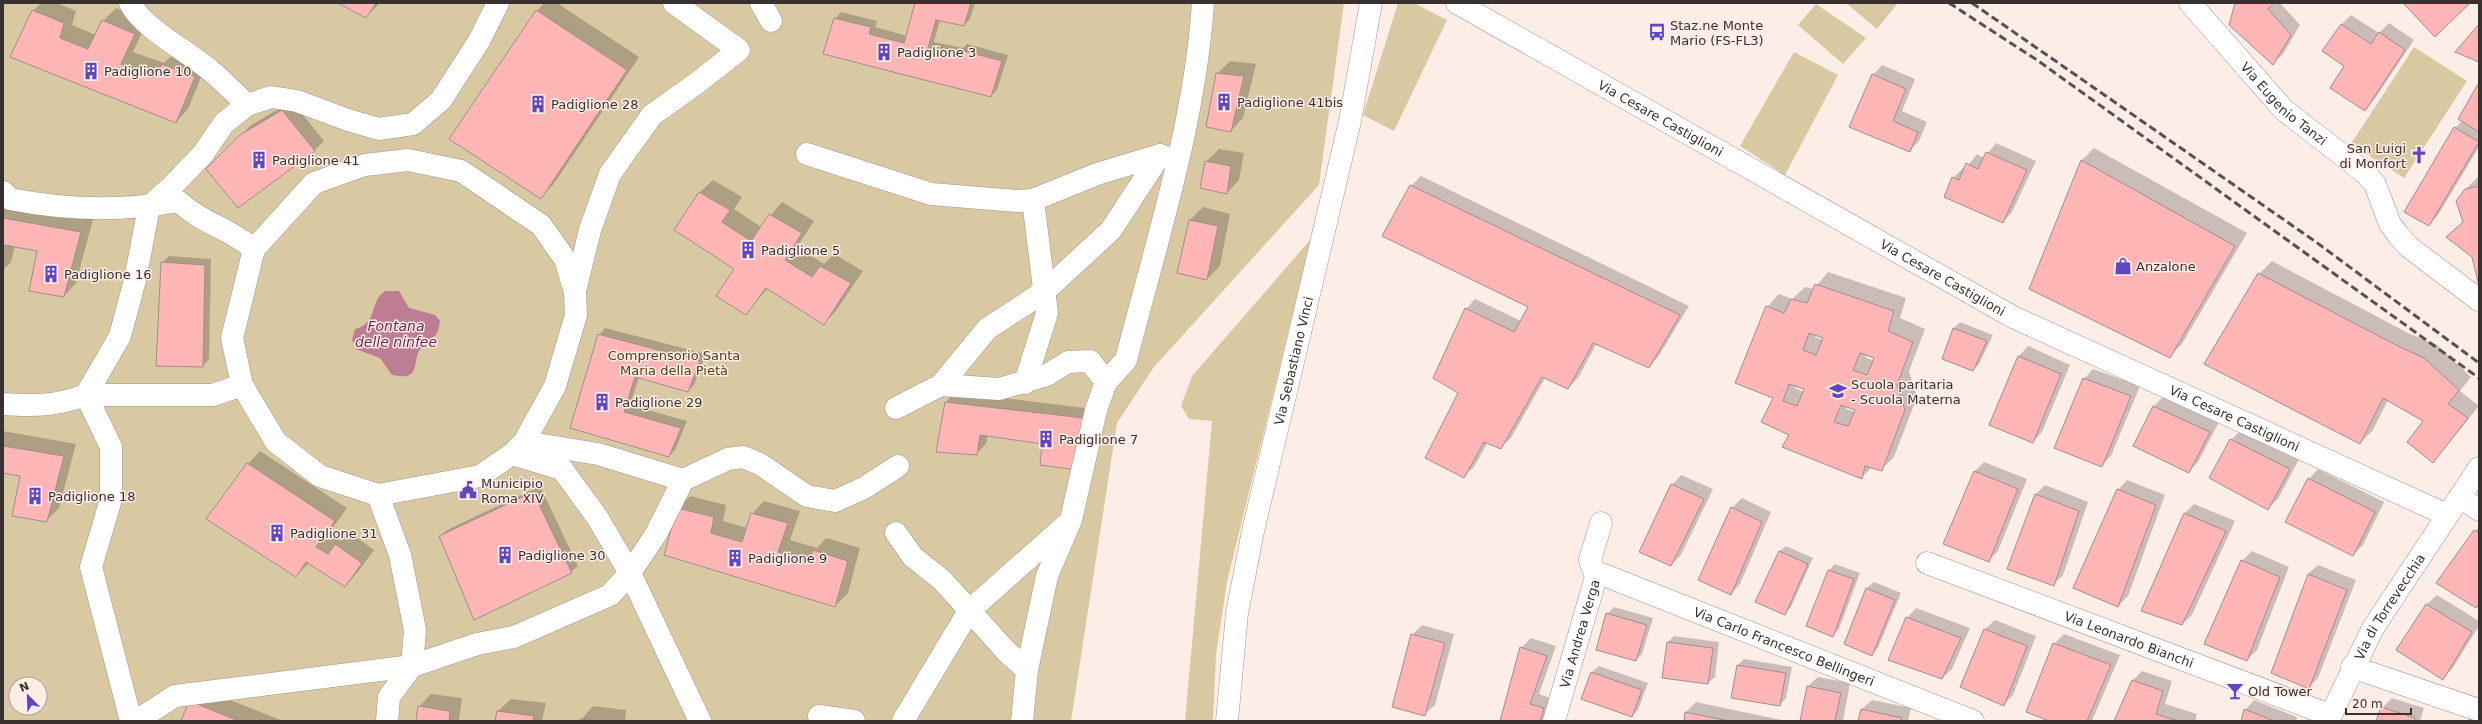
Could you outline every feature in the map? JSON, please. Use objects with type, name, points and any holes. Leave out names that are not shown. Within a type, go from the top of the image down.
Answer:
[{"type":"street","points":[[130,3],[134,10],[162,35],[211,70],[247,105]]},
{"type":"street","points":[[86,395],[120,336],[135,280],[149,207],[170,188],[202,154],[224,123],[247,105],[271,96],[298,100],[348,120],[379,128],[413,124],[441,100],[479,41],[498,3]]},
{"type":"street","points":[[575,292],[590,230],[610,174],[652,115],[697,83],[739,50],[674,3]]},
{"type":"street","points":[[1022,721],[1027,670],[1047,576],[1071,520],[1096,410],[1106,382],[1126,360],[1169,158],[1200,54],[1203,3]]},
{"type":"street","name":"Via Sebastiano Vinci","points":[[1227,721],[1237,613],[1253,531],[1350,121],[1371,3]]},
{"type":"street","name":"Via Cesare Castiglioni","points":[[1457,3],[1610,88],[1793,194],[2032,327],[2447,514]]},
{"type":"street","name":"Via Eugenio Tanzi","points":[[2190,3],[2284,110],[2340,152],[2375,184],[2390,224],[2404,242],[2479,300]]},
{"type":"street","points":[[408,160],[413,124]]},
{"type":"street","points":[[807,154],[931,194],[1017,201],[1033,200],[1096,174],[1169,158]]},
{"type":"street","points":[[896,408],[941,385],[987,329],[1044,291],[1111,230],[1169,158]]},
{"type":"street","points":[[541,225],[565,259],[575,292],[576,315],[555,386],[518,448],[480,476],[378,495],[320,476],[276,442],[242,385],[232,338],[254,249],[314,183],[366,164],[408,160],[461,171],[562,239],[572,240],[590,230]]},
{"type":"street","points":[[3,192],[10,199],[42,205],[110,210],[149,207],[178,201],[194,215],[236,235],[254,249]]},
{"type":"street","points":[[1024,383],[1047,313],[1033,200]]},
{"type":"street","points":[[941,385],[999,389],[1024,383],[1047,375],[1068,362],[1090,361],[1106,382]]},
{"type":"street","points":[[3,404],[26,406],[62,404],[86,395],[213,395],[242,385]]},
{"type":"street","points":[[86,395],[111,447],[111,500],[91,567],[131,721]]},
{"type":"street","points":[[518,448],[598,454],[682,480]]},
{"type":"street","points":[[518,448],[562,470],[597,517],[630,573],[700,721]]},
{"type":"street","points":[[136,721],[175,696],[412,666],[477,644],[514,637],[610,595],[630,573],[656,534],[682,480],[728,459],[743,457],[760,464],[807,496],[835,501],[864,488],[898,466]]},
{"type":"street","name":"Via di Torrevecchia","points":[[2329,718],[2352,667],[2376,623],[2479,468]]},
{"type":"street","points":[[378,495],[400,555],[415,630],[412,666],[389,696],[387,721]]},
{"type":"street","points":[[2460,497],[2479,510]]},
{"type":"street","points":[[903,721],[969,611],[1071,520]]},
{"type":"street","name":"Via Andrea Verga","points":[[1554,721],[1596,577],[1590,560],[1601,523]]},
{"type":"street","points":[[896,533],[913,557],[942,580],[1006,652],[1027,670]]},
{"type":"street","name":"Via Leonardo Bianchi","points":[[1927,563],[2329,718]]},
{"type":"street","name":"Via Carlo Francesco Bellingeri","points":[[1596,577],[1604,575],[1927,712],[1973,721]]},
{"type":"street","points":[[2352,667],[2479,710]]},
{"type":"street","points":[[819,716],[854,721]]},
{"type":"green space","name":"Comprensorio Santa Maria della Pietà","points":[[3,3],[1344,3],[1319,185],[1154,367],[1117,423],[1071,721],[3,721]]},
{"type":"green space","points":[[1398,3],[1414,3],[1447,20],[1394,131],[1363,115]]},
{"type":"green space","points":[[1846,3],[1898,3],[1877,29]]},
{"type":"green space","points":[[1816,4],[1866,38],[1843,64],[1798,25]]},
{"type":"green space","points":[[2414,47],[2467,81],[2404,178],[2351,144]]},
{"type":"green space","points":[[1794,52],[1838,75],[1785,175],[1740,146]]},
{"type":"green space","points":[[1311,239],[1227,582],[1216,655],[1213,721],[1185,721],[1212,421],[1189,419],[1181,406],[1192,376]]},
{"type":"water","name":"Fontana delle ninfee","points":[[385,291],[399,291],[409,308],[435,315],[440,321],[438,332],[421,348],[418,353],[414,369],[412,373],[408,375],[392,375],[380,358],[356,349],[352,340],[355,329],[362,326],[371,318],[377,301]]},
{"type":"building","points":[[338,3],[376,3],[366,18]]},
{"type":"building","name":"Padiglione 3","points":[[915,3],[971,3],[964,26],[936,20],[928,48],[958,55],[960,50],[1002,61],[991,97],[823,54],[834,18],[871,27],[869,34],[904,43]]},
{"type":"building","points":[[2235,3],[2274,3],[2268,9],[2291,35],[2273,65],[2229,25]]},
{"type":"building","points":[[2403,3],[2470,3],[2435,37]]},
{"type":"building","name":"Padiglione 10","points":[[32,10],[64,23],[60,38],[88,49],[102,20],[135,34],[121,64],[154,77],[162,64],[195,77],[176,123],[10,57]]},
{"type":"building","name":"Padiglione 28","points":[[536,10],[627,70],[541,199],[449,139]]},
{"type":"building","points":[[2341,24],[2371,44],[2379,32],[2405,50],[2365,111],[2330,88],[2344,66],[2322,51]]},
{"type":"building","points":[[2479,24],[2479,62],[2455,52]]},
{"type":"building","name":"Padiglione 41bis","points":[[1216,73],[1244,76],[1231,132],[1206,127]]},
{"type":"building","points":[[1872,74],[1906,89],[1893,121],[1918,132],[1910,152],[1849,127]]},
{"type":"building","points":[[2479,84],[2479,132],[2458,119]]},
{"type":"building","name":"Padiglione 41","points":[[282,110],[315,151],[238,208],[206,169],[240,135]]},
{"type":"building","points":[[2454,127],[2479,142],[2429,226],[2404,212]]},
{"type":"building","points":[[1986,152],[2027,170],[2003,223],[1944,197],[1952,177],[1959,180],[1966,163],[1978,169]]},
{"type":"building","points":[[2081,160],[2235,246],[2170,358],[2029,289]]},
{"type":"building","points":[[1205,161],[1231,166],[1227,194],[1200,188]]},
{"type":"building","points":[[1410,185],[1680,315],[1649,368],[1593,343],[1568,389],[1542,377],[1501,449],[1484,442],[1464,478],[1425,458],[1458,393],[1433,378],[1465,308],[1514,332],[1528,307],[1382,236]]},
{"type":"building","points":[[2479,186],[2479,286],[2472,257],[2446,237],[2463,222],[2456,201],[2465,189]]},
{"type":"building","name":"Padiglione 5","points":[[699,192],[730,210],[722,222],[751,241],[769,214],[802,233],[785,260],[812,277],[820,266],[851,283],[824,325],[766,288],[746,315],[716,296],[734,269],[674,230]]},
{"type":"building","name":"Padiglione 16","points":[[3,218],[81,232],[64,297],[29,291],[37,251],[5,245],[3,257]]},
{"type":"building","points":[[1189,220],[1218,226],[1207,280],[1177,273]]},
{"type":"building","points":[[161,262],[205,265],[203,367],[156,366]]},
{"type":"building","points":[[2258,273],[2424,358],[2459,390],[2448,404],[2468,418],[2433,463],[2407,442],[2423,421],[2383,398],[2360,444],[2204,364]]},
{"type":"building","points":[[1815,284],[1894,311],[1888,331],[1913,342],[1897,385],[1905,410],[1882,471],[1865,466],[1862,479],[1782,447],[1789,435],[1761,422],[1773,398],[1735,383],[1766,306],[1784,313],[1791,299],[1807,303]],"holes":[[[1809,333],[1823,338],[1816,355],[1803,350]],[[1860,353],[1874,358],[1867,375],[1853,370]],[[1789,384],[1804,389],[1797,406],[1783,401]],[[1841,405],[1855,410],[1848,426],[1834,422]]]},
{"type":"building","points":[[1953,328],[1987,341],[1973,371],[1942,359]]},
{"type":"building","name":"Padiglione 29","points":[[598,334],[700,361],[688,392],[635,377],[624,412],[681,428],[669,457],[570,428]]},
{"type":"building","points":[[2018,356],[2061,374],[2033,443],[1989,425]]},
{"type":"building","points":[[2083,378],[2131,396],[2102,467],[2054,448]]},
{"type":"building","name":"Padiglione 7","points":[[945,402],[1084,418],[1078,470],[1040,465],[1042,444],[980,435],[977,455],[936,452]]},
{"type":"building","points":[[2153,406],[2210,432],[2189,473],[2133,446]]},
{"type":"building","points":[[2230,439],[2290,469],[2268,510],[2209,478]]},
{"type":"building","name":"Padiglione 18","points":[[3,446],[64,456],[47,522],[12,516],[20,476],[3,473]]},
{"type":"building","name":"Padiglione 31","points":[[247,463],[335,521],[316,547],[328,554],[335,544],[362,563],[345,587],[306,562],[296,577],[206,519]]},
{"type":"building","points":[[1974,471],[2018,489],[1989,562],[1943,544]]},
{"type":"building","points":[[2308,478],[2375,512],[2353,556],[2285,522]]},
{"type":"building","points":[[1671,484],[1704,499],[1671,566],[1639,552]]},
{"type":"building","points":[[2117,489],[2156,505],[2118,607],[2073,588]]},
{"type":"building","name":"Padiglione 30","points":[[533,492],[572,573],[474,620],[439,536]]},
{"type":"building","points":[[2035,494],[2079,511],[2054,586],[2007,569]]},
{"type":"building","points":[[1731,507],[1762,522],[1731,595],[1698,580]]},
{"type":"building","name":"Padiglione 9","points":[[677,508],[714,517],[711,533],[742,542],[751,513],[788,523],[778,552],[809,561],[813,550],[848,561],[835,607],[664,555]]},
{"type":"building","points":[[2184,513],[2226,531],[2182,625],[2141,611]]},
{"type":"building","points":[[2474,530],[2479,533],[2479,604],[2476,608],[2436,583]]},
{"type":"building","points":[[1779,551],[1808,564],[1785,615],[1755,602]]},
{"type":"building","points":[[2241,560],[2280,577],[2247,661],[2204,644]]},
{"type":"building","points":[[1828,570],[1854,579],[1833,637],[1806,626]]},
{"type":"building","points":[[2308,574],[2347,590],[2309,689],[2271,673]]},
{"type":"building","points":[[1866,588],[1895,600],[1872,656],[1844,644]]},
{"type":"building","points":[[2426,604],[2472,632],[2443,680],[2396,650]]},
{"type":"building","points":[[1606,613],[1647,625],[1636,661],[1596,650]]},
{"type":"building","points":[[1906,617],[1961,638],[1942,679],[1888,660]]},
{"type":"building","points":[[1984,629],[2027,646],[2004,706],[1960,687]]},
{"type":"building","points":[[1411,634],[1445,643],[1425,716],[1392,707]]},
{"type":"building","points":[[1667,642],[1713,648],[1708,684],[1662,678]]},
{"type":"building","points":[[2053,643],[2111,665],[2087,721],[2049,721],[2026,712]]},
{"type":"building","points":[[1520,647],[1547,656],[1530,704],[1544,708],[1540,721],[1500,721]]},
{"type":"building","points":[[1737,665],[1786,673],[1780,706],[1731,698]]},
{"type":"building","points":[[1591,672],[1642,690],[1632,717],[1581,699]]},
{"type":"building","points":[[2132,680],[2163,691],[2156,714],[2178,721],[2114,721]]},
{"type":"building","points":[[1807,686],[1841,693],[1835,721],[1800,721]]},
{"type":"building","points":[[189,701],[239,721],[181,721]]},
{"type":"building","points":[[418,706],[450,711],[449,721],[416,721]]},
{"type":"building","points":[[2381,707],[2415,718],[2414,721],[2376,721]]},
{"type":"building","points":[[1861,709],[1902,718],[1901,721],[1858,721]]},
{"type":"building","points":[[2244,709],[2274,721],[2241,721]]},
{"type":"building","points":[[497,711],[534,716],[533,721],[495,721]]},
{"type":"building","points":[[1685,712],[1729,721],[1684,721]]},
{"type":"building","points":[[580,719],[601,721],[579,721]]},
{"type":"railway","points":[[1949,3],[2037,60],[2479,378]]},
{"type":"railway","points":[[1972,3],[2316,242],[2479,363]]},
{"type":"place","name":"Staz.ne Monte Mario (FS-FL3)","points":[[1657,32]]},
{"type":"place","name":"Padiglione 3","points":[[884,52]]},
{"type":"place","name":"Padiglione 10","points":[[91,71]]},
{"type":"place","name":"Padiglione 41bis","points":[[1224,102]]},
{"type":"place","name":"Padiglione 28","points":[[538,104]]},
{"type":"place","name":"San Luigi di Monfort","points":[[2419,155]]},
{"type":"place","name":"Padiglione 41","points":[[259,160]]},
{"type":"place","name":"Padiglione 5","points":[[748,250]]},
{"type":"place","name":"Anzalone","points":[[2123,266]]},
{"type":"place","name":"Padiglione 16","points":[[51,274]]},
{"type":"place","name":"Scuola paritaria - Scuola Materna","points":[[1838,391]]},
{"type":"place","name":"Padiglione 29","points":[[602,402]]},
{"type":"place","name":"Padiglione 7","points":[[1046,439]]},
{"type":"place","name":"Municipio Roma XIV","points":[[468,490]]},
{"type":"place","name":"Padiglione 18","points":[[35,496]]},
{"type":"place","name":"Padiglione 31","points":[[277,533]]},
{"type":"place","name":"Padiglione 30","points":[[505,555]]},
{"type":"place","name":"Padiglione 9","points":[[735,558]]},
{"type":"place","name":"Old Tower","points":[[2235,691]]}]
